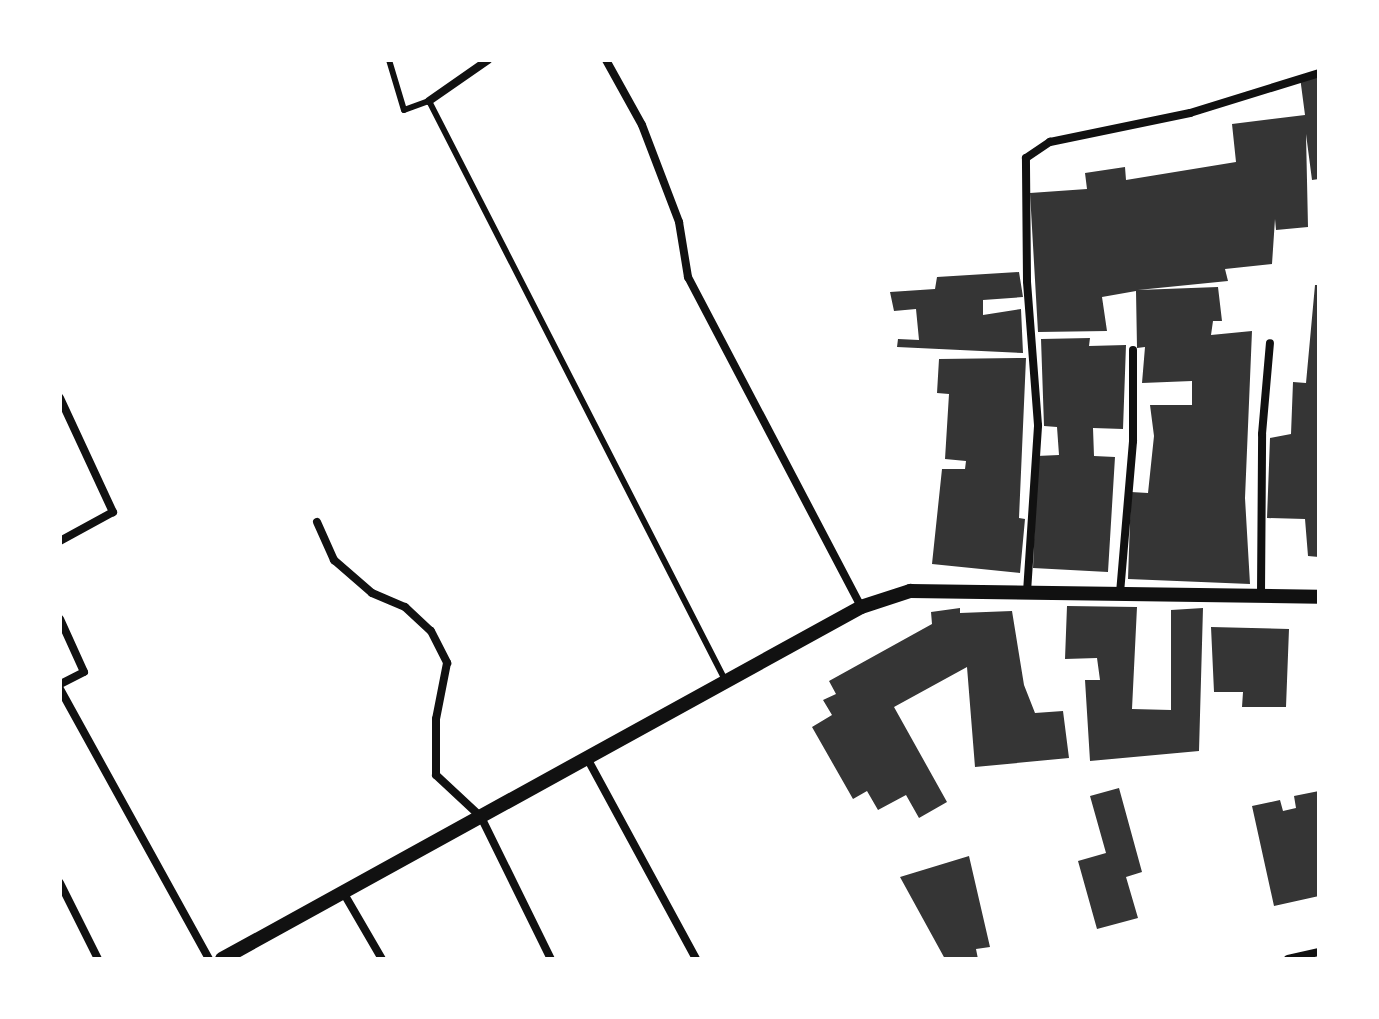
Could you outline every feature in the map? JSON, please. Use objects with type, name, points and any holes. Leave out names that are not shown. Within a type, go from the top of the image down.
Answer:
[{"type":"street","points":[[429,101],[488,60]]},
{"type":"street","points":[[606,60],[642,125],[674,208],[688,277],[861,607]]},
{"type":"street","points":[[1027,592],[1030,488],[1038,425],[1027,281],[1026,158],[1050,142],[1190,113],[1319,73]]},
{"type":"street","points":[[1261,594],[1262,434],[1270,343]]},
{"type":"street","points":[[1120,593],[1133,441],[1133,350]]},
{"type":"street","points":[[60,398],[113,512],[60,541]]},
{"type":"street","points":[[317,522],[334,560],[372,593],[405,607],[431,631],[447,663],[436,719],[436,775],[481,817],[551,959]]},
{"type":"street","points":[[222,959],[861,607],[910,591],[1319,597]]},
{"type":"street","points":[[60,619],[84,672],[60,686],[209,959]]},
{"type":"street","points":[[587,758],[696,959]]},
{"type":"street","points":[[60,883],[98,959]]},
{"type":"street","points":[[343,892],[382,959]]},
{"type":"street","points":[[1288,959],[1319,952]]},
{"type":"lane","points":[[389,60],[404,110],[429,101],[726,682]]},
{"type":"building","points":[[1319,75],[1319,179],[1312,180],[1306,134],[1308,227],[1276,230],[1275,219],[1272,264],[1225,269],[1228,281],[1138,290],[1218,287],[1222,321],[1213,321],[1211,335],[1252,331],[1245,498],[1250,584],[1128,579],[1131,492],[1148,493],[1154,436],[1150,405],[1192,405],[1192,381],[1142,383],[1145,347],[1137,348],[1136,291],[1102,297],[1107,331],[1038,332],[1030,193],[1087,189],[1085,173],[1125,167],[1126,180],[1236,162],[1232,124],[1305,115],[1300,77]]},
{"type":"building","points":[[1019,272],[1023,297],[983,300],[983,315],[1021,309],[1023,353],[897,347],[898,339],[919,340],[916,309],[894,311],[890,292],[935,289],[937,277]]},
{"type":"building","points":[[1315,285],[1319,285],[1319,557],[1308,556],[1305,519],[1267,518],[1270,438],[1291,434],[1293,382],[1306,383]]},
{"type":"building","points":[[1090,338],[1089,346],[1126,345],[1123,429],[1093,428],[1094,456],[1115,457],[1108,572],[1033,568],[1037,456],[1059,455],[1057,427],[1044,426],[1041,339]]},
{"type":"building","points":[[1026,358],[1019,518],[1025,519],[1020,573],[932,564],[942,469],[965,469],[966,461],[945,459],[949,394],[937,393],[939,359]]},
{"type":"building","points":[[1067,606],[1137,607],[1132,709],[1171,710],[1171,610],[1203,608],[1199,751],[1090,761],[1085,680],[1100,680],[1097,658],[1065,659]]},
{"type":"building","points":[[960,608],[960,613],[1012,611],[1024,685],[1035,713],[1063,711],[1069,758],[975,767],[967,667],[894,707],[947,802],[919,818],[906,795],[878,810],[867,791],[853,799],[812,727],[832,715],[823,700],[836,694],[829,681],[932,624],[931,612]]},
{"type":"building","points":[[1211,627],[1289,629],[1286,707],[1242,707],[1243,692],[1214,692]]},
{"type":"building","points":[[1119,788],[1142,872],[1126,877],[1138,918],[1097,929],[1078,861],[1106,853],[1090,796]]},
{"type":"building","points":[[1319,791],[1319,896],[1274,906],[1252,806],[1280,800],[1283,811],[1296,808],[1294,796]]},
{"type":"building","points":[[969,856],[990,947],[976,949],[978,959],[945,959],[900,877]]}]
